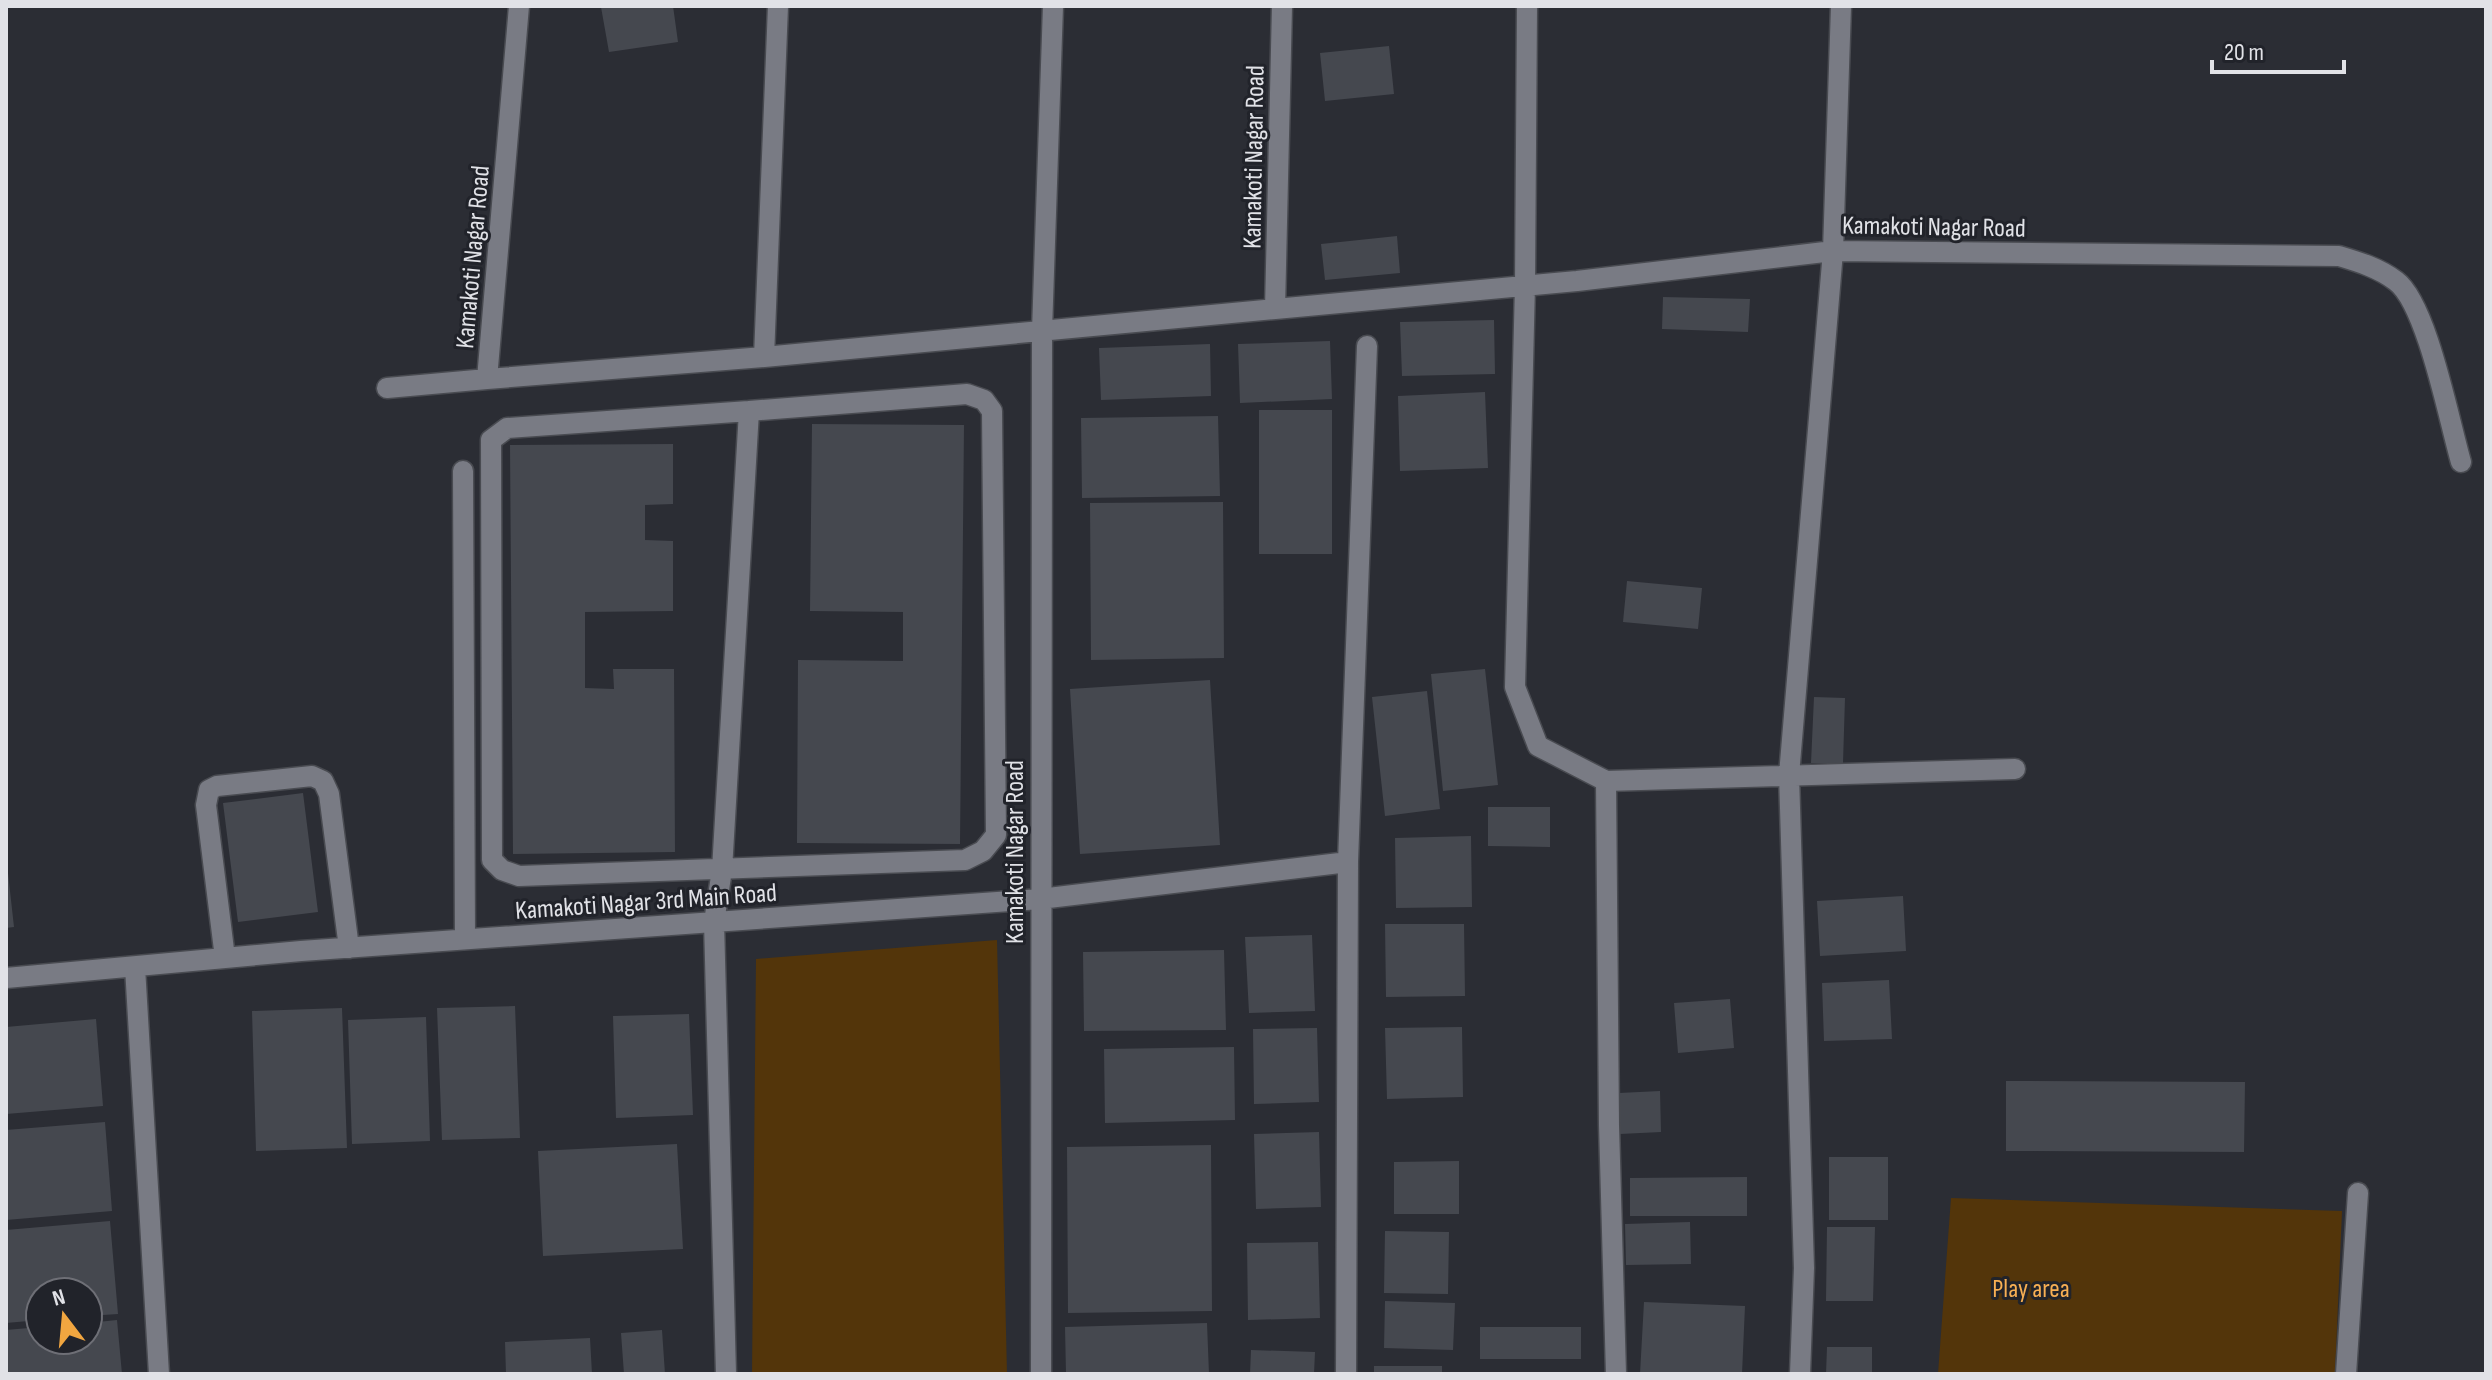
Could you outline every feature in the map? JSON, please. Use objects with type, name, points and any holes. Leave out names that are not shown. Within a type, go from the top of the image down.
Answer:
[{"type":"street","name":"Kamakoti Nagar Road","points":[[519,6],[487,379],[764,357],[1275,309],[1833,251],[2339,256],[2369,265],[2398,282],[2418,309],[2461,462]]},
{"type":"street","points":[[764,357],[778,6]]},
{"type":"street","name":"Kamakoti Nagar Road","points":[[1041,1374],[1042,331],[1053,6]]},
{"type":"street","name":"Kamakoti Nagar Road","points":[[1275,309],[1282,6]]},
{"type":"street","points":[[1527,6],[1525,285],[1515,687],[1538,746],[1606,781],[2015,769]]},
{"type":"street","points":[[1800,1374],[1804,1268],[1789,775],[1833,251],[1841,6]]},
{"type":"street","points":[[1346,1374],[1348,862],[1367,346]]},
{"type":"street","points":[[387,388],[487,379]]},
{"type":"street","points":[[967,394],[984,400],[992,411],[996,835],[983,851],[965,860],[519,876],[502,870],[492,860],[491,440],[507,428],[749,411],[967,394]]},
{"type":"street","points":[[726,1374],[714,922],[722,870],[749,411]]},
{"type":"street","points":[[463,471],[465,939]]},
{"type":"street","points":[[225,958],[206,805],[209,790],[217,786],[312,776],[323,781],[329,794],[349,948]]},
{"type":"street","points":[[1606,781],[1609,1125],[1616,1374]]},
{"type":"street","name":"Kamakoti Nagar 3rd Main Road","points":[[6,978],[465,939],[1040,899],[1348,862]]},
{"type":"street","points":[[135,967],[159,1374]]},
{"type":"street","points":[[2346,1374],[2358,1193]]},
{"type":"green space","points":[[997,940],[1007,1374],[752,1374],[756,959]]},
{"type":"green space","name":"Play area","points":[[1951,1198],[2342,1211],[2335,1374],[1938,1374]]},
{"type":"building","points":[[673,6],[678,42],[609,52],[601,7]]},
{"type":"building","points":[[1389,46],[1394,94],[1325,101],[1320,53]]},
{"type":"building","points":[[1397,236],[1400,273],[1325,280],[1321,244]]},
{"type":"building","points":[[1663,297],[1750,299],[1748,332],[1662,329]]},
{"type":"building","points":[[1494,320],[1495,374],[1402,376],[1400,322]]},
{"type":"building","points":[[1330,341],[1332,399],[1240,403],[1238,344]]},
{"type":"building","points":[[1210,344],[1211,396],[1101,400],[1099,348]]},
{"type":"building","points":[[1485,392],[1488,468],[1400,471],[1398,396]]},
{"type":"building","points":[[1259,410],[1332,410],[1332,554],[1259,554]]},
{"type":"building","points":[[1218,416],[1220,496],[1082,498],[1081,418]]},
{"type":"building","points":[[812,424],[964,425],[960,844],[797,843],[798,660],[903,661],[903,612],[810,611]]},
{"type":"building","points":[[673,444],[673,504],[645,505],[645,540],[673,541],[673,611],[585,612],[585,688],[614,689],[613,669],[674,669],[675,852],[513,854],[510,445]]},
{"type":"building","points":[[1223,502],[1224,658],[1091,660],[1090,503]]},
{"type":"building","points":[[1627,581],[1702,588],[1698,629],[1623,622]]},
{"type":"building","points":[[1485,669],[1498,785],[1443,791],[1431,674]]},
{"type":"building","points":[[1210,680],[1220,845],[1080,854],[1070,689]]},
{"type":"building","points":[[1427,691],[1440,809],[1385,816],[1372,697]]},
{"type":"building","points":[[1814,697],[1845,698],[1843,763],[1811,763]]},
{"type":"building","points":[[303,793],[318,912],[238,922],[223,803]]},
{"type":"building","points":[[1488,807],[1550,807],[1550,847],[1488,846]]},
{"type":"building","points":[[1471,836],[1472,907],[1396,908],[1395,838]]},
{"type":"building","points":[[6,855],[14,927],[6,928]]},
{"type":"building","points":[[1903,896],[1906,951],[1820,956],[1817,901]]},
{"type":"building","points":[[1385,924],[1464,924],[1465,996],[1386,997]]},
{"type":"building","points":[[1312,935],[1315,1011],[1249,1013],[1245,937]]},
{"type":"building","points":[[1224,950],[1226,1030],[1084,1031],[1083,952]]},
{"type":"building","points":[[1889,980],[1892,1039],[1824,1041],[1822,983]]},
{"type":"building","points":[[1730,999],[1734,1048],[1678,1053],[1674,1003]]},
{"type":"building","points":[[515,1006],[520,1138],[442,1140],[437,1008]]},
{"type":"building","points":[[342,1008],[347,1148],[256,1151],[252,1011]]},
{"type":"building","points":[[689,1014],[693,1115],[616,1118],[613,1016]]},
{"type":"building","points":[[426,1017],[430,1141],[352,1144],[348,1020]]},
{"type":"building","points":[[96,1019],[103,1106],[6,1114],[6,1027]]},
{"type":"building","points":[[1462,1027],[1463,1097],[1387,1099],[1385,1028]]},
{"type":"building","points":[[1317,1028],[1319,1102],[1254,1104],[1253,1029]]},
{"type":"building","points":[[1234,1047],[1235,1120],[1105,1123],[1104,1049]]},
{"type":"building","points":[[2006,1081],[2245,1082],[2244,1152],[2006,1151]]},
{"type":"building","points":[[1660,1091],[1661,1132],[1620,1134],[1619,1093]]},
{"type":"building","points":[[105,1122],[112,1211],[6,1220],[6,1130]]},
{"type":"building","points":[[1319,1132],[1321,1207],[1256,1209],[1254,1134]]},
{"type":"building","points":[[677,1144],[683,1249],[543,1256],[538,1151]]},
{"type":"building","points":[[1211,1145],[1212,1311],[1068,1313],[1067,1147]]},
{"type":"building","points":[[1829,1157],[1888,1157],[1888,1220],[1829,1220]]},
{"type":"building","points":[[1459,1161],[1459,1214],[1394,1214],[1394,1162]]},
{"type":"building","points":[[1747,1177],[1747,1216],[1630,1216],[1630,1178]]},
{"type":"building","points":[[110,1221],[118,1314],[104,1315],[104,1276],[24,1276],[24,1321],[6,1323],[6,1230]]},
{"type":"building","points":[[1690,1222],[1691,1264],[1626,1265],[1625,1224]]},
{"type":"building","points":[[1827,1227],[1875,1227],[1873,1301],[1826,1301]]},
{"type":"building","points":[[1385,1231],[1449,1232],[1448,1294],[1384,1293]]},
{"type":"building","points":[[1318,1242],[1320,1318],[1248,1320],[1247,1243]]},
{"type":"building","points":[[1385,1301],[1455,1303],[1453,1350],[1384,1348]]},
{"type":"building","points":[[1644,1302],[1745,1306],[1742,1374],[1640,1374]]},
{"type":"building","points":[[117,1320],[122,1374],[6,1374],[6,1330],[24,1328],[24,1356],[104,1356],[104,1321]]},
{"type":"building","points":[[1207,1323],[1209,1374],[1066,1374],[1065,1327]]},
{"type":"building","points":[[1480,1327],[1581,1327],[1581,1359],[1480,1359]]},
{"type":"building","points":[[662,1330],[665,1374],[624,1374],[621,1333]]},
{"type":"building","points":[[590,1338],[592,1374],[506,1374],[505,1342]]},
{"type":"building","points":[[1827,1347],[1872,1347],[1872,1374],[1826,1374]]},
{"type":"building","points":[[1251,1350],[1315,1352],[1314,1374],[1250,1374]]},
{"type":"building","points":[[1374,1366],[1442,1366],[1442,1374],[1374,1374]]}]
